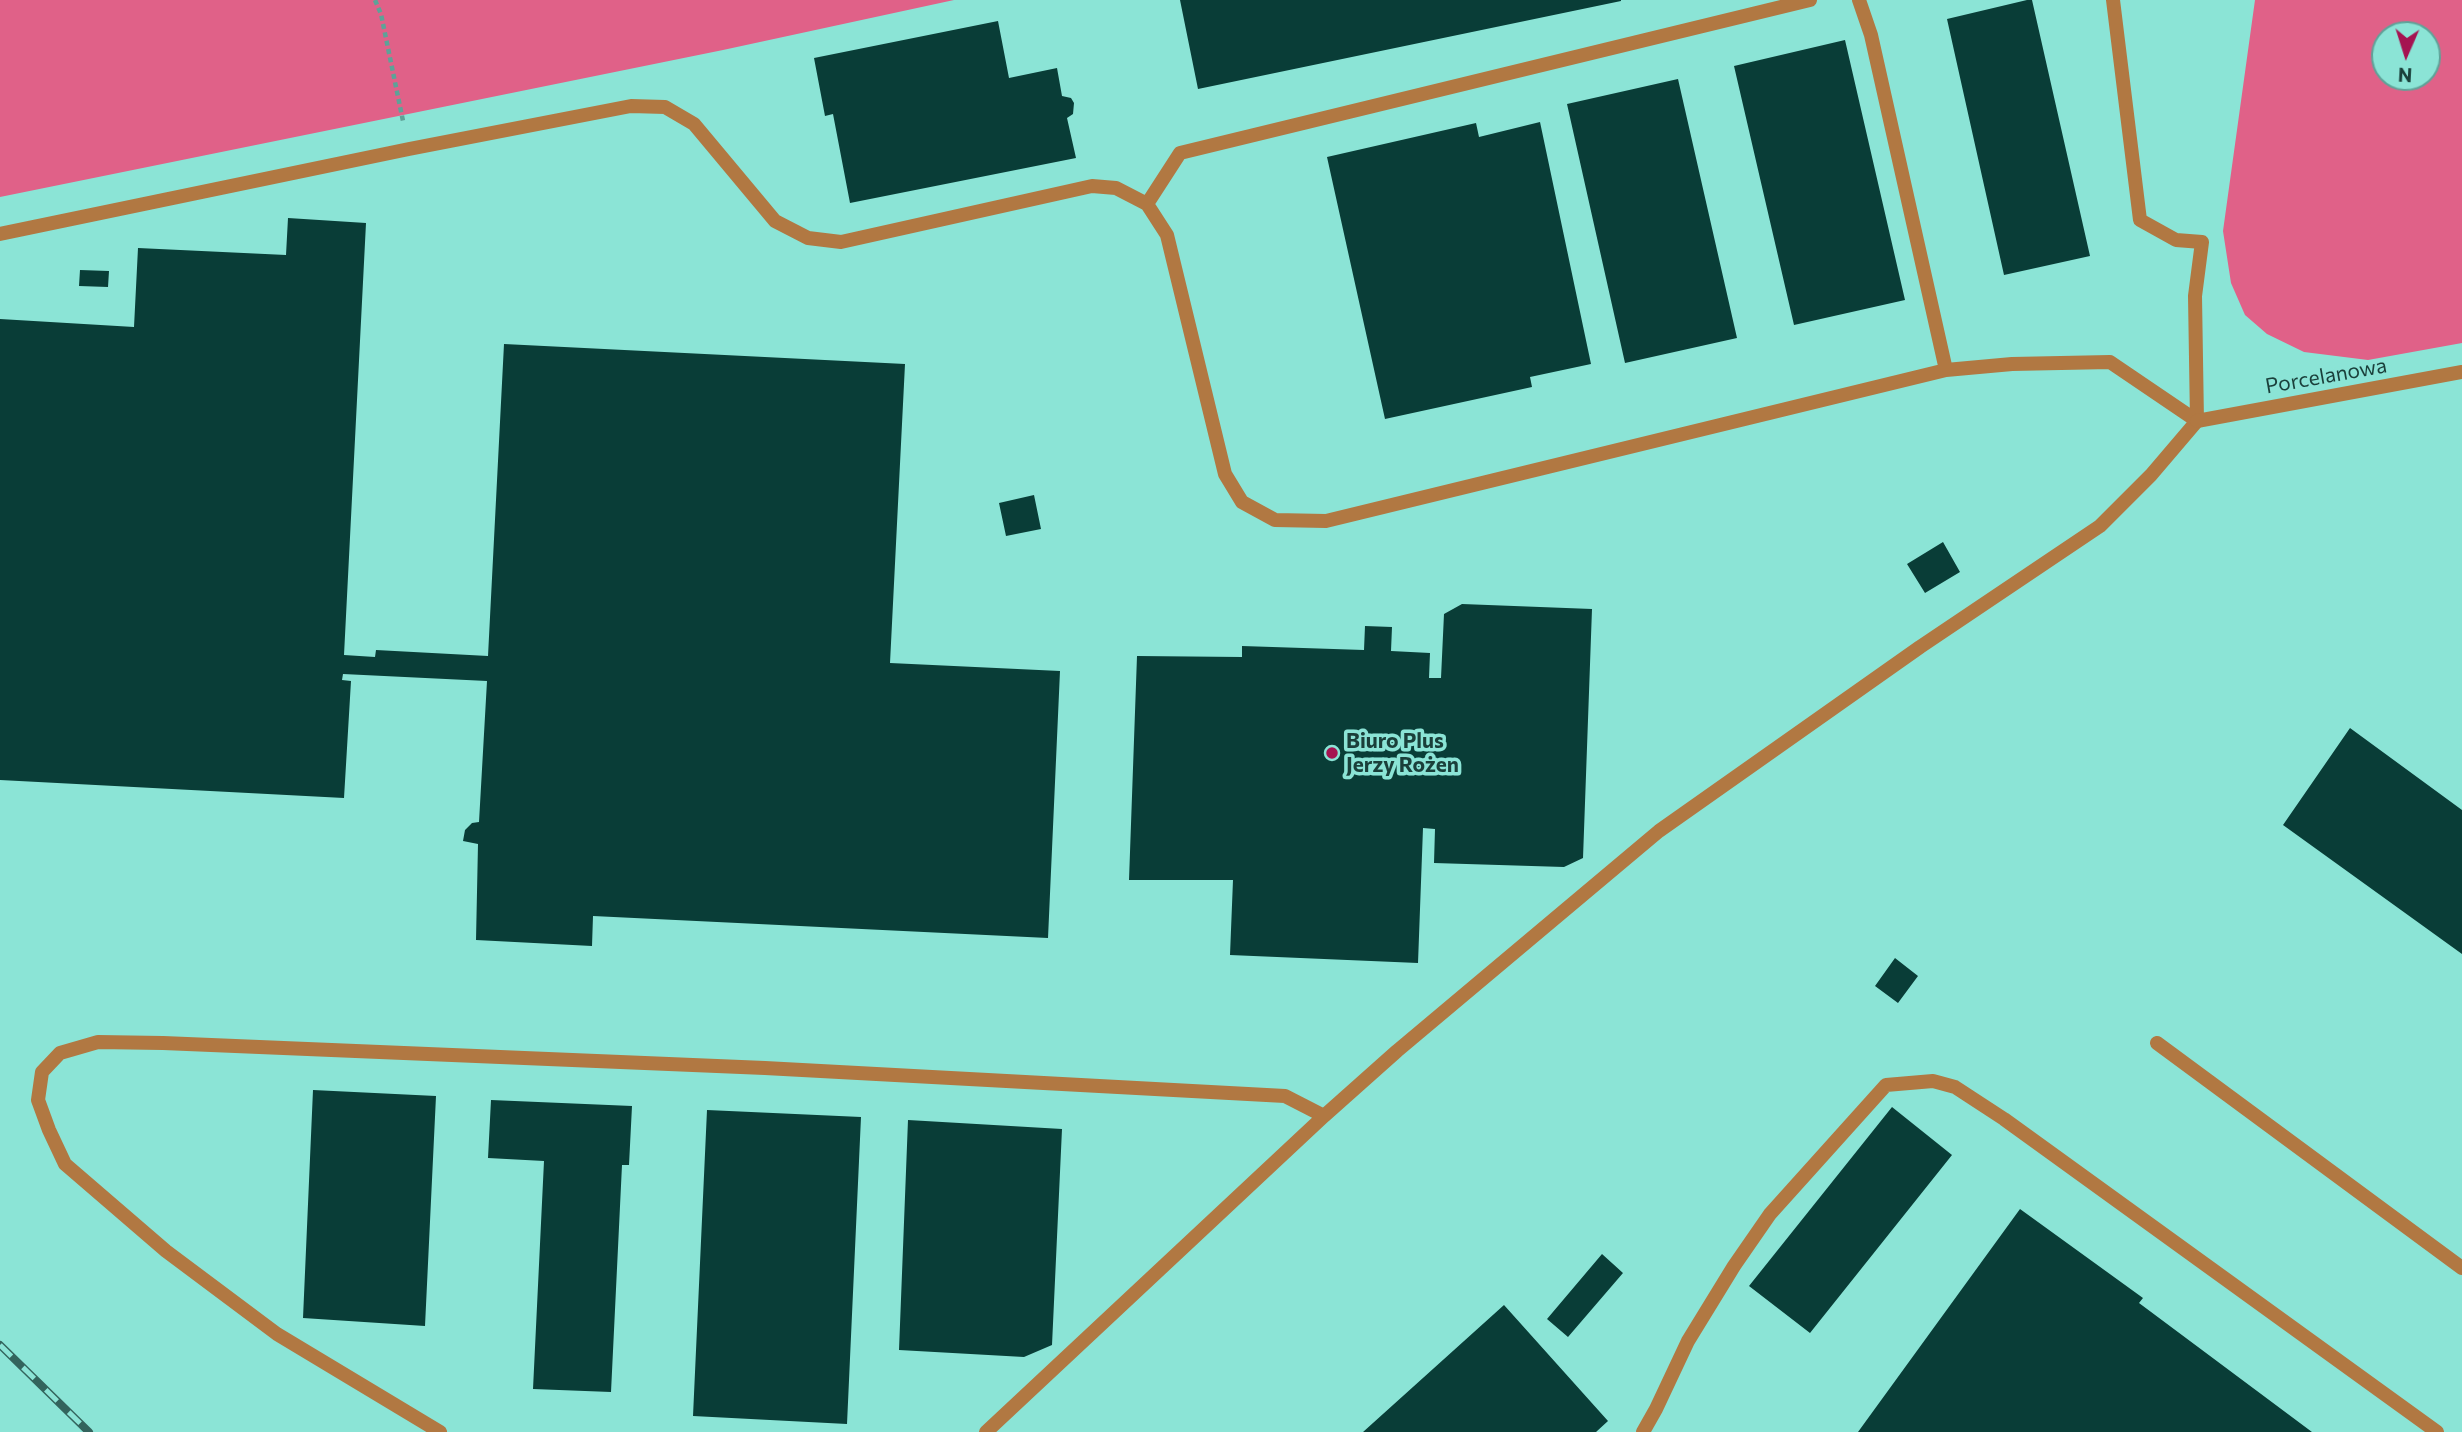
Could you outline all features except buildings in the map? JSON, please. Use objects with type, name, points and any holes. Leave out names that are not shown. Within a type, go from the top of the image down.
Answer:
[{"type":"street","points":[[1147,204],[1180,153],[1810,0]]},
{"type":"street","points":[[1859,0],[1871,35],[1946,370]]},
{"type":"street","points":[[986,1432],[1324,1116],[1397,1051],[1659,831],[1920,647],[2100,526],[2151,475],[2197,421],[2195,296],[2202,242],[2176,240],[2140,220],[2113,0]]},
{"type":"street","points":[[0,234],[631,106],[665,107],[694,124],[775,221],[808,238],[841,243],[1092,186],[1116,188],[1147,204],[1167,235],[1225,474],[1242,502],[1275,520],[1326,521],[1946,370],[2012,364],[2110,362],[2197,421]]},
{"type":"street","name":"Porcelanowa","points":[[2197,421],[2462,372]]},
{"type":"street","points":[[440,1432],[277,1334],[166,1251],[65,1164],[48,1130],[38,1100],[42,1072],[60,1053],[98,1042],[163,1043],[751,1067],[1286,1096],[1324,1116]]},
{"type":"street","points":[[2157,1043],[2462,1268]]},
{"type":"street","points":[[1643,1432],[1657,1409],[1688,1341],[1770,1214],[1886,1085],[1933,1081],[1955,1087],[2004,1119],[2437,1432]]},
{"type":"path","points":[[375,0],[381,14],[409,149]]},
{"type":"shaded area","points":[[0,0],[954,0],[723,50],[0,197]]},
{"type":"shaded area","points":[[2255,0],[2462,0],[2462,343],[2368,360],[2304,352],[2267,334],[2245,315],[2231,283],[2223,231]]},
{"type":"railway","points":[[0,1345],[89,1432]]},
{"type":"place","name":"Biuro Plus Jerzy Rożen","points":[[1332,753]]}]
